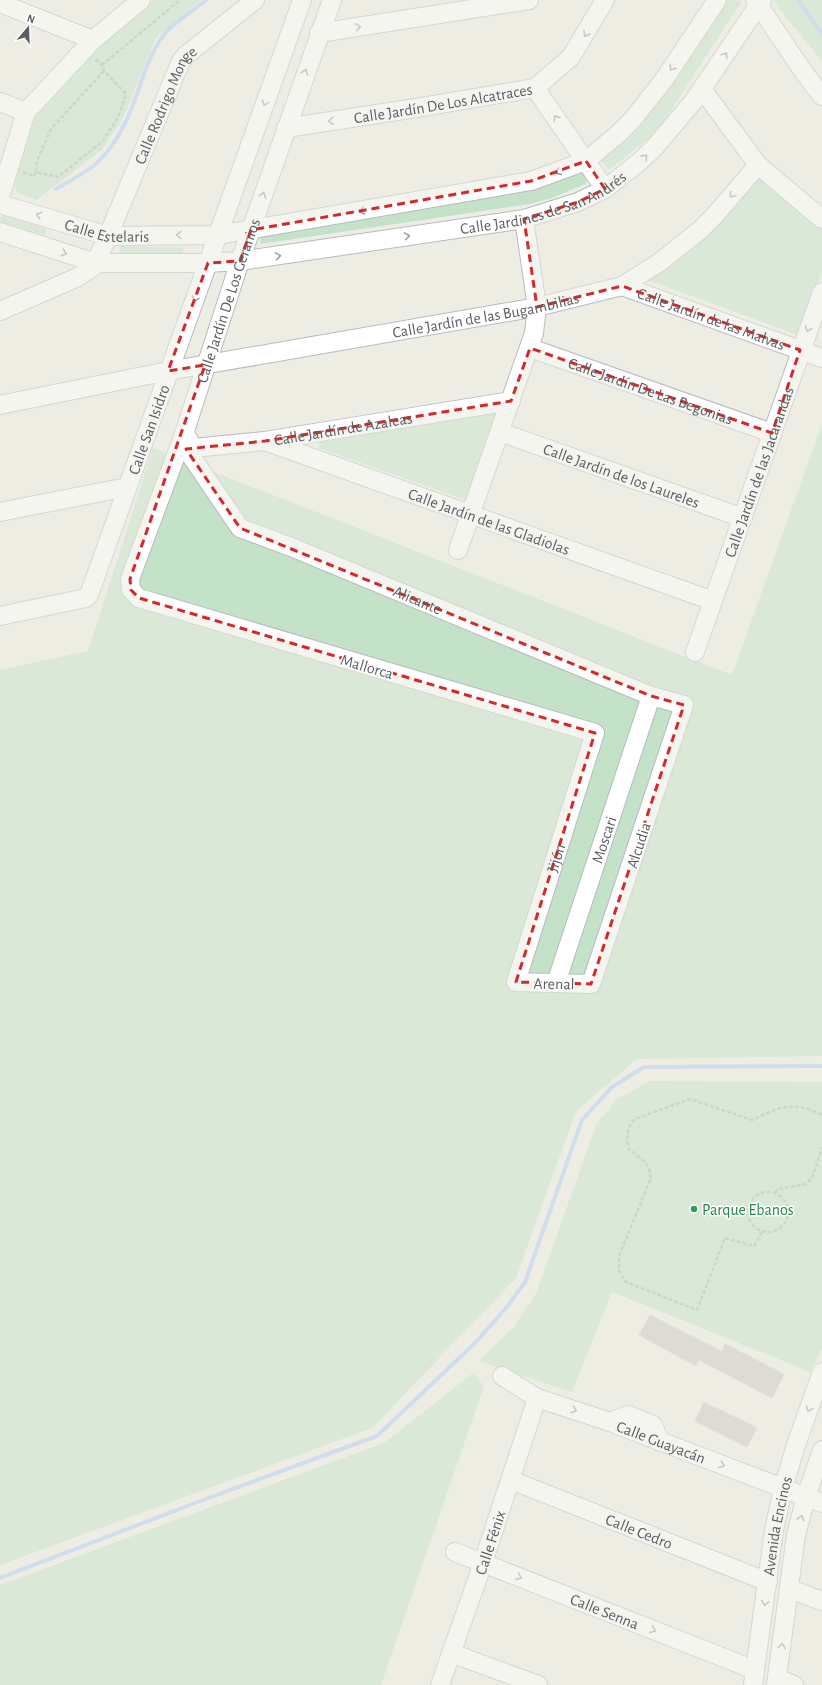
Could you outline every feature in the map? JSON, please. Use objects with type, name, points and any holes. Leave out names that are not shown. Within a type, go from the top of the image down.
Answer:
[{"type":"street","points":[[0,196],[26,112],[93,40],[141,0]]},
{"type":"street","name":"Calle Rodrigo Monge","points":[[96,263],[183,58],[255,0]]},
{"type":"street","name":"Calle Jardín De Los Geranios","points":[[208,262],[302,0]]},
{"type":"street","name":"Calle Jardín De Los Geranios","points":[[139,598],[131,590],[130,579],[185,431],[205,365],[240,261],[319,33],[332,0]]},
{"type":"street","points":[[319,33],[529,0]]},
{"type":"street","name":"Calle Jardín De Los Alcatraces","points":[[286,128],[535,88],[571,57],[605,0]]},
{"type":"street","name":"Calle Jardines de San Andrés","points":[[218,235],[531,182],[586,161],[619,133],[651,99],[717,0]]},
{"type":"street","points":[[758,2],[805,74],[822,96]]},
{"type":"street","name":"Calle Jardines de San Andrés","points":[[208,262],[240,261],[524,219],[578,202],[605,189],[638,164],[654,148],[676,123],[702,89],[758,2]]},
{"type":"street","points":[[0,3],[93,40]]},
{"type":"street","points":[[535,88],[605,189]]},
{"type":"street","points":[[702,89],[758,165],[822,219]]},
{"type":"street","points":[[0,102],[26,112]]},
{"type":"street","name":"Calle Jardín de las Bugambilias","points":[[0,405],[168,371],[537,307],[622,286],[660,262],[700,230],[715,215],[758,165]]},
{"type":"street","name":"Calle Estelaris","points":[[0,204],[108,236],[218,235]]},
{"type":"street","points":[[458,550],[530,348],[536,322],[537,307],[524,219]]},
{"type":"street","name":"Calle Estelaris","points":[[0,232],[96,263],[208,262]]},
{"type":"street","name":"Calle San Isidro","points":[[0,616],[86,598],[88,596],[208,262]]},
{"type":"street","points":[[0,311],[78,277],[88,271],[96,263]]},
{"type":"street","name":"Calle Jardín de las Malvas","points":[[622,286],[822,358]]},
{"type":"street","name":"Calle Jardín de las Jacarandas","points":[[695,652],[743,518],[800,350],[822,292]]},
{"type":"street","name":"Calle Jardín De Las Begonias","points":[[530,348],[772,433]]},
{"type":"street","name":"Calle Jardín de Azaleas","points":[[193,448],[265,441],[511,401]]},
{"type":"street","points":[[185,431],[193,448]]},
{"type":"street","name":"Calle Jardín de los Laureles","points":[[500,432],[743,518]]},
{"type":"street","name":"Calle Jardín de las Gladiolas","points":[[265,441],[713,602]]},
{"type":"street","name":"Alicante","points":[[193,448],[191,456],[240,528],[298,550],[651,696],[684,705]]},
{"type":"street","points":[[0,512],[127,487]]},
{"type":"street","name":"Mallorca","points":[[139,598],[595,733]]},
{"type":"street","name":"Moscari","points":[[556,983],[651,696]]},
{"type":"street","name":"Alcudia","points":[[591,984],[684,705]]},
{"type":"street","name":"Jijón","points":[[516,982],[595,733]]},
{"type":"street","name":"Arenal","points":[[516,982],[591,984]]},
{"type":"street","name":"Avenida Encinos","points":[[754,1678],[774,1530],[783,1489],[796,1445],[822,1372]]},
{"type":"street","name":"Calle Guayacán","points":[[502,1376],[537,1398],[610,1422],[814,1500]]},
{"type":"street","name":"Calle Fénix","points":[[440,1685],[483,1563],[537,1398]]},
{"type":"street","name":"Avenida Encinos","points":[[776,1682],[790,1589],[796,1535],[814,1500],[822,1450]]},
{"type":"street","name":"Calle Cedro","points":[[510,1480],[768,1582]]},
{"type":"street","name":"Calle Senna","points":[[455,1552],[754,1678]]},
{"type":"street","points":[[790,1589],[822,1601]]},
{"type":"street","points":[[451,1653],[538,1685]]},
{"type":"street","points":[[776,1682],[794,1685]]},
{"type":"path","points":[[36,172],[58,177],[103,142],[118,117],[126,94],[104,71],[102,65],[180,0]]},
{"type":"path","points":[[34,176],[37,161],[50,129],[104,71]]},
{"type":"path","points":[[762,1232],[754,1246],[725,1238],[697,1310],[626,1282],[619,1271],[619,1256],[651,1178],[649,1168],[644,1161],[629,1149],[627,1139],[629,1127],[635,1119],[690,1099],[752,1120],[782,1106],[798,1106],[822,1115]]},
{"type":"path","points":[[774,1193],[778,1189],[806,1184],[812,1178],[822,1148]]},
{"type":"path","points":[[762,1193],[774,1193],[781,1197],[785,1202],[788,1208],[788,1215],[782,1228],[776,1231],[762,1232],[752,1224],[749,1218],[749,1206],[756,1196],[762,1193]]},
{"type":"highlighted area","points":[[586,161],[605,189],[578,202],[524,219],[537,307],[622,286],[800,350],[772,433],[530,348],[511,401],[265,441],[186,449],[240,528],[651,696],[684,705],[591,984],[516,982],[595,733],[139,598],[131,590],[130,579],[205,365],[168,371],[208,263],[240,261],[251,230],[531,181]]},
{"type":"green space","points":[[154,0],[201,0],[156,38],[123,118],[102,150],[36,200],[16,192],[14,178],[34,113],[97,45]]},
{"type":"green space","points":[[725,0],[742,1],[657,132],[609,170],[601,161],[640,127]]},
{"type":"green space","points":[[775,0],[822,0],[822,61],[774,2]]},
{"type":"green space","points":[[582,170],[587,183],[552,198],[530,204],[260,244],[261,231]]},
{"type":"green space","points":[[757,176],[822,229],[822,272],[798,335],[645,279]]},
{"type":"green space","points":[[2,214],[47,229],[45,235],[0,222]]},
{"type":"green space","points":[[120,246],[183,248],[183,254],[120,253]]},
{"type":"green space","points":[[498,408],[466,500],[319,448],[318,438]]},
{"type":"green space","points":[[822,424],[822,1056],[637,1059],[576,1111],[516,1278],[372,1428],[0,1565],[0,670],[88,651],[153,448],[732,675]]},
{"type":"green space","name":"Parque Ebanos","points":[[650,1081],[822,1082],[822,1349],[810,1372],[612,1292],[572,1392],[479,1361],[512,1329],[536,1294],[596,1125],[617,1099]]},
{"type":"green space","points":[[473,1373],[484,1386],[381,1685],[0,1685],[0,1585],[384,1443]]},
{"type":"building","points":[[650,1315],[722,1351],[725,1344],[784,1374],[772,1398],[699,1360],[696,1366],[639,1335]]},
{"type":"building","points":[[704,1402],[757,1428],[747,1447],[695,1421]]},
{"type":"waterway","points":[[56,189],[92,167],[105,155],[116,140],[125,123],[155,48],[172,26],[206,0]]},
{"type":"waterway","points":[[798,0],[822,34]]},
{"type":"waterway","points":[[0,1578],[203,1500],[377,1436],[475,1343],[506,1308],[525,1282],[582,1120],[612,1087],[644,1067],[822,1066]]},
{"type":"place","name":"Parque Ebanos","points":[[694,1209]]}]
